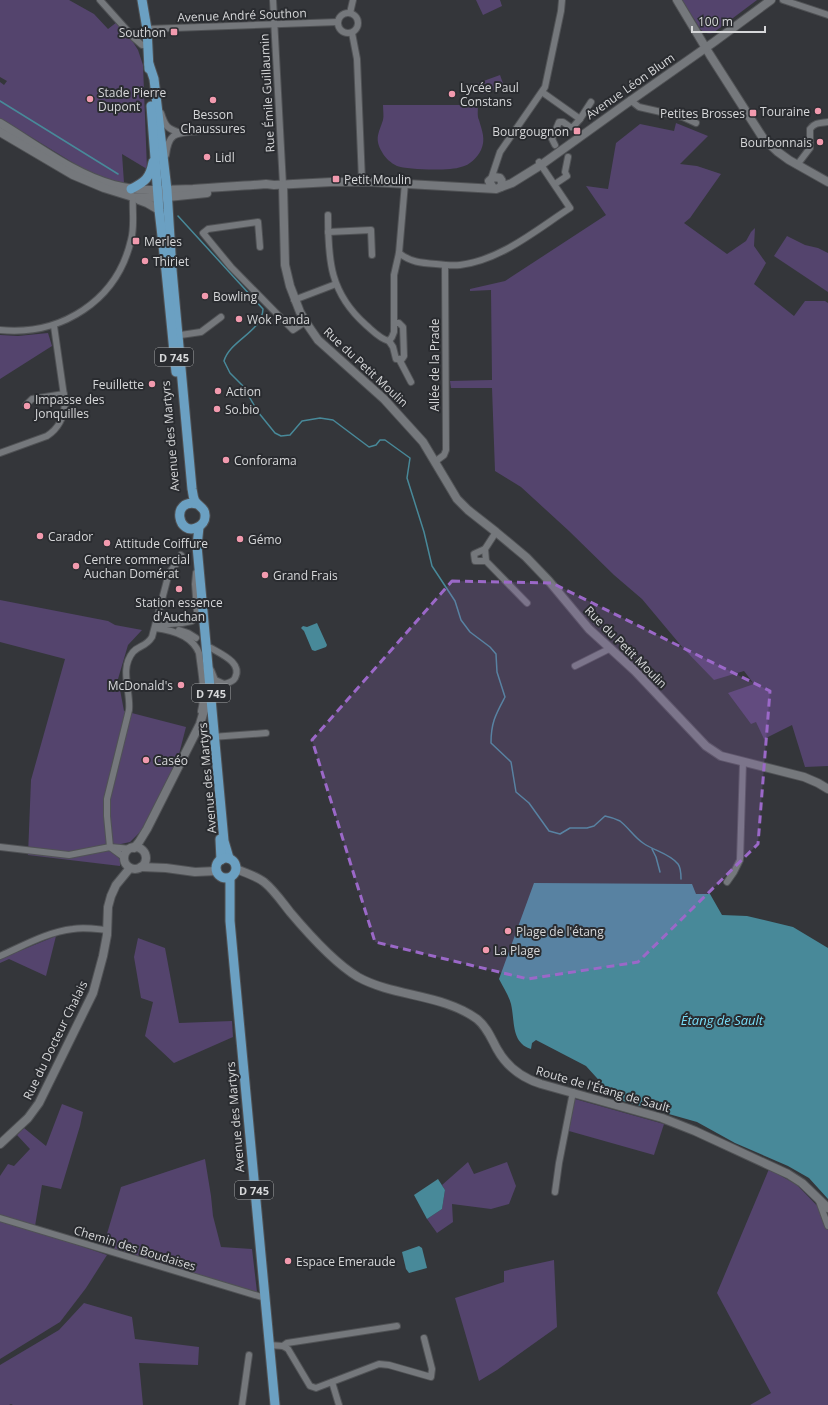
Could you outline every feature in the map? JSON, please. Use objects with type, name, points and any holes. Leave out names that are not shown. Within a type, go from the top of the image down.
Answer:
[{"type":"main road","name":"D 745","points":[[142,0],[148,45],[154,151],[162,194]]},
{"type":"main road","points":[[677,0],[751,119],[769,144],[797,165],[828,182]]},
{"type":"main road","name":"Avenue Léon Blum","points":[[540,163],[705,46],[764,0]]},
{"type":"main road","name":"Avenue Léon Blum","points":[[136,194],[162,194],[266,188],[278,185],[362,181],[471,188],[496,182],[512,183],[771,0]]},
{"type":"main road","name":"D 745","points":[[149,64],[154,79],[164,168],[162,194]]},
{"type":"main road","points":[[0,123],[74,169],[136,194],[159,210]]},
{"type":"main road","points":[[0,132],[73,174],[104,188],[136,194]]},
{"type":"main road","name":"D 745","points":[[136,194],[139,184],[149,175],[154,151]]},
{"type":"main road","name":"Rue du Petit Moulin","points":[[278,185],[287,273],[294,300],[305,322],[318,340],[327,349],[367,382],[404,419],[436,461],[457,499],[468,510],[526,557],[550,581],[589,629],[634,671],[706,746],[721,756],[804,777],[828,789]]},
{"type":"main road","name":"Avenue des Martyrs","points":[[162,194],[159,210],[176,336],[192,489],[194,500],[197,504]]},
{"type":"main road","name":"Avenue des Martyrs","points":[[162,194],[172,270],[187,496],[185,505]]},
{"type":"main road","points":[[189,503],[197,504],[202,507],[205,514],[203,522],[199,527],[189,528],[182,524],[180,516],[181,509],[189,503]]},
{"type":"main road","name":"Avenue des Martyrs","points":[[199,527],[197,546],[208,657],[213,737]]},
{"type":"main road","name":"Avenue des Martyrs","points":[[189,528],[193,542],[225,859]]},
{"type":"main road","points":[[208,697],[200,724],[148,829],[139,842],[127,852],[125,858],[126,863],[130,868],[134,869],[141,867],[166,868],[223,875],[234,874],[236,869],[234,861],[225,859],[217,864],[223,875]]},
{"type":"main road","points":[[133,848],[141,849],[146,857],[158,865],[166,868]]},
{"type":"main road","points":[[141,867],[145,863],[146,857]]},
{"type":"main road","name":"Rue du Docteur Chalais","points":[[0,1144],[28,1118],[39,1103],[93,993],[103,956],[107,930],[108,907],[111,896],[116,885],[130,868]]},
{"type":"main road","name":"Route de l'Étang de Sault","points":[[236,869],[256,877],[266,884],[313,937],[358,977],[465,1011],[484,1025],[504,1059],[519,1074],[533,1082],[662,1118],[695,1131],[802,1182],[828,1208]]},
{"type":"main road","name":"Avenue des Martyrs","points":[[223,875],[230,922],[265,1298],[273,1404]]},
{"type":"street","points":[[100,0],[134,38],[142,45],[148,45]]},
{"type":"street","name":"Rue Émile Guillaumin","points":[[273,0],[275,24],[278,185]]},
{"type":"street","points":[[350,12],[353,0]]},
{"type":"street","points":[[496,182],[497,164],[500,152],[542,92],[546,81],[562,0]]},
{"type":"street","points":[[783,0],[828,15]]},
{"type":"street","points":[[350,12],[357,17],[359,22],[356,31],[352,33],[344,33],[338,27],[339,18],[342,14],[350,12]]},
{"type":"street","name":"Avenue André Southon","points":[[146,29],[338,22]]},
{"type":"street","points":[[352,33],[358,59],[362,181]]},
{"type":"street","points":[[155,92],[167,126],[172,130],[182,133]]},
{"type":"street","points":[[542,92],[580,119]]},
{"type":"street","points":[[630,100],[639,107],[683,117],[696,123]]},
{"type":"street","points":[[555,145],[552,139],[559,122],[563,122],[570,127],[573,127],[580,119],[590,102]]},
{"type":"street","points":[[797,165],[810,148],[810,129],[814,124],[828,122]]},
{"type":"street","points":[[164,168],[168,142],[171,137],[175,134],[199,131]]},
{"type":"street","points":[[554,184],[567,176],[565,172],[568,157]]},
{"type":"street","points":[[540,163],[570,208]]},
{"type":"street","points":[[496,182],[497,164]]},
{"type":"street","points":[[389,341],[394,332],[394,275],[398,253],[405,183]]},
{"type":"street","points":[[0,330],[36,330],[54,326],[84,310],[120,272],[132,238],[133,208],[136,194]]},
{"type":"street","points":[[398,253],[406,259],[418,263],[458,266],[468,264],[495,255],[515,244],[576,203]]},
{"type":"street","points":[[328,215],[328,248],[330,264],[336,284],[346,303],[358,317],[381,338],[389,341],[396,359],[399,359],[411,382]]},
{"type":"street","points":[[260,247],[258,222],[208,229],[203,233],[231,267],[293,330],[305,322]]},
{"type":"street","points":[[328,232],[371,230],[372,255]]},
{"type":"street","name":"Allée de la Prade","points":[[436,461],[444,455],[446,450],[445,265]]},
{"type":"street","points":[[294,300],[336,284]]},
{"type":"street","points":[[176,336],[201,332],[221,317]]},
{"type":"street","points":[[394,323],[398,323],[403,327],[404,356],[402,359],[399,359]]},
{"type":"street","points":[[0,453],[47,436],[53,432],[62,420],[65,403],[54,326]]},
{"type":"street","points":[[26,405],[32,399],[64,394]]},
{"type":"street","points":[[486,561],[475,561],[474,554],[485,549],[496,532]]},
{"type":"street","points":[[485,549],[486,561],[527,603]]},
{"type":"street","points":[[110,847],[106,816],[107,799],[129,710],[130,701],[125,676],[127,664],[132,653],[149,642],[152,637],[169,573],[176,564],[180,555]]},
{"type":"street","points":[[155,626],[182,624],[192,621],[196,617],[196,573]]},
{"type":"street","points":[[155,626],[181,634],[197,648],[199,653],[203,688],[201,708],[194,729],[185,746],[179,765]]},
{"type":"street","points":[[171,630],[180,630],[196,638]]},
{"type":"street","points":[[208,657],[215,680],[224,684],[234,679],[237,671],[234,663],[211,648]]},
{"type":"street","points":[[575,666],[609,649]]},
{"type":"street","points":[[213,737],[266,734]]},
{"type":"street","points":[[727,882],[740,860],[743,762]]},
{"type":"street","points":[[109,832],[118,847]]},
{"type":"street","points":[[0,847],[69,855],[110,847],[124,849],[133,848]]},
{"type":"street","points":[[110,847],[125,858]]},
{"type":"street","points":[[0,956],[61,930],[82,928],[107,930]]},
{"type":"street","points":[[555,1192],[572,1092]]},
{"type":"street","points":[[818,1197],[828,1226]]},
{"type":"street","name":"Chemin des Boudaises","points":[[0,1218],[265,1298]]},
{"type":"street","points":[[283,1346],[287,1343],[397,1326]]},
{"type":"street","points":[[269,1345],[283,1346],[288,1349],[308,1383],[314,1388],[319,1388],[373,1365],[379,1364],[389,1365],[431,1376],[432,1369],[424,1338]]},
{"type":"street","points":[[242,1405],[249,1355]]},
{"type":"street","points":[[332,1382],[339,1405]]},
{"type":"street","points":[[314,1388],[314,1395]]},
{"type":"highlighted area","points":[[452,581],[552,583],[770,691],[758,844],[638,962],[528,979],[375,942],[312,740]]},
{"type":"shaded area","name":"Stade Pierre Dupont","points":[[0,0],[69,0],[94,14],[108,29],[117,22],[138,50],[143,65],[147,169],[122,154],[124,183],[110,180],[83,169],[0,118],[0,82],[4,85],[7,81],[0,77]]},
{"type":"shaded area","points":[[476,0],[500,0],[502,6],[483,15]]},
{"type":"shaded area","points":[[682,0],[757,0],[713,33],[705,33],[701,30]]},
{"type":"shaded area","points":[[500,75],[504,86],[483,94],[478,83]]},
{"type":"shaded area","points":[[383,105],[478,105],[478,117],[483,139],[481,150],[470,163],[456,168],[419,169],[397,166],[390,162],[385,156],[378,143],[378,136],[383,118]]},
{"type":"shaded area","points":[[676,123],[708,136],[680,164],[697,166],[721,174],[690,218],[684,223],[727,254],[746,241],[755,228],[754,246],[766,263],[754,284],[794,316],[805,301],[825,301],[828,303],[828,766],[805,767],[792,725],[764,739],[756,722],[751,724],[728,693],[754,684],[744,671],[714,680],[683,648],[642,599],[614,575],[521,487],[495,471],[492,388],[451,388],[450,381],[492,380],[491,290],[470,291],[470,289],[505,281],[606,215],[586,186],[608,189],[616,143],[640,124],[674,131]]},
{"type":"shaded area","points":[[787,236],[805,245],[818,248],[828,253],[828,292],[774,256]]},
{"type":"shaded area","points":[[48,333],[52,346],[0,379],[0,335],[18,336]]},
{"type":"shaded area","points":[[0,600],[108,621],[115,625],[142,630],[128,645],[118,679],[124,711],[186,727],[178,758],[142,830],[130,842],[121,844],[120,866],[28,855],[31,780],[65,659],[0,642]]},
{"type":"shaded area","points":[[56,936],[46,976],[9,959],[0,963],[0,959]]},
{"type":"shaded area","points":[[138,938],[165,948],[179,1023],[232,1021],[233,1037],[174,1063],[145,1036],[153,1002],[141,998],[134,957]]},
{"type":"shaded area","points":[[575,1099],[664,1124],[654,1155],[569,1131]]},
{"type":"shaded area","points":[[62,1104],[83,1112],[61,1189],[42,1185],[35,1226],[0,1215],[0,1176],[8,1164],[14,1166],[30,1149],[17,1135],[24,1128],[46,1146]]},
{"type":"shaded area","points":[[205,1159],[213,1216],[221,1247],[252,1249],[257,1292],[103,1247],[121,1187]]},
{"type":"shaded area","points":[[468,1162],[474,1174],[507,1162],[516,1186],[509,1204],[491,1209],[452,1204],[453,1222],[437,1233],[427,1219],[442,1209],[445,1190],[442,1185]]},
{"type":"shaded area","points":[[769,1169],[797,1185],[828,1217],[828,1405],[750,1405],[771,1393],[717,1293]]},
{"type":"shaded area","points":[[0,1221],[107,1255],[86,1288],[60,1322],[0,1359]]},
{"type":"shaded area","points":[[554,1260],[557,1327],[497,1370],[479,1381],[455,1298],[504,1282],[504,1271]]},
{"type":"shaded area","points":[[84,1303],[132,1317],[135,1339],[199,1347],[198,1365],[139,1363],[143,1405],[0,1405],[0,1365],[59,1330]]},
{"type":"water","points":[[317,623],[327,645],[326,647],[315,651],[312,650],[304,631],[301,628],[303,626],[307,627]]},
{"type":"water","name":"Étang de Sault","points":[[534,883],[692,884],[696,894],[710,894],[722,915],[747,916],[793,927],[828,948],[828,1199],[809,1178],[788,1166],[735,1143],[697,1122],[616,1099],[586,1066],[536,1040],[532,1043],[531,1049],[520,1042],[515,1031],[510,1001],[499,979]]},
{"type":"water","points":[[438,1179],[445,1190],[442,1209],[427,1219],[414,1195]]},
{"type":"water","points":[[419,1246],[422,1248],[427,1268],[409,1273],[406,1269],[402,1252]]},
{"type":"waterway","points":[[0,101],[118,174]]},
{"type":"waterway","points":[[178,216],[263,309],[257,324],[232,347],[224,361],[230,373],[243,386],[258,412],[275,433],[281,436],[290,435],[302,421],[320,418],[333,420],[369,447],[376,445],[380,440],[385,440],[410,458],[407,478],[424,532],[432,566],[455,601],[461,620],[470,632],[490,647],[496,654],[497,672],[505,697],[495,718],[492,729],[491,743],[511,762],[516,792],[529,803],[549,831],[560,834],[570,828],[587,828],[594,826],[605,816],[620,821],[643,843],[674,860],[680,867],[681,879]]},
{"type":"waterway","points":[[652,849],[660,872]]},
{"type":"place","name":"Southon","points":[[174,32]]},
{"type":"place","name":"Lycée Paul Constans","points":[[452,94]]},
{"type":"place","name":"Stade Pierre Dupont","points":[[90,99]]},
{"type":"place","name":"Besson Chaussures","points":[[213,100]]},
{"type":"place","name":"Touraine","points":[[818,111]]},
{"type":"place","name":"Petites Brosses","points":[[753,113]]},
{"type":"place","name":"Bourgougnon","points":[[577,131]]},
{"type":"place","name":"Bourbonnais","points":[[820,142]]},
{"type":"place","name":"Lidl","points":[[207,157]]},
{"type":"place","name":"Petit Moulin","points":[[336,179]]},
{"type":"place","name":"Merles","points":[[136,241]]},
{"type":"place","name":"Thiriet","points":[[145,261]]},
{"type":"place","name":"Bowling","points":[[205,296]]},
{"type":"place","name":"Wok Panda","points":[[239,319]]},
{"type":"place","name":"Feuillette","points":[[152,384]]},
{"type":"place","name":"Action","points":[[218,391]]},
{"type":"place","name":"Impasse des Jonquilles","points":[[27,406]]},
{"type":"place","name":"So.bio","points":[[217,409]]},
{"type":"place","name":"Conforama","points":[[226,460]]},
{"type":"place","name":"Carador","points":[[40,536]]},
{"type":"place","name":"Gémo","points":[[240,539]]},
{"type":"place","name":"Attitude Coiffure","points":[[107,543]]},
{"type":"place","name":"Centre commercial Auchan Domérat","points":[[76,566]]},
{"type":"place","name":"Grand Frais","points":[[265,575]]},
{"type":"place","name":"Station essence d'Auchan","points":[[179,589]]},
{"type":"place","name":"McDonald's","points":[[181,685]]},
{"type":"place","name":"Caséo","points":[[146,760]]},
{"type":"place","name":"Plage de l'étang","points":[[508,931]]},
{"type":"place","name":"La Plage","points":[[486,950]]},
{"type":"place","name":"Espace Emeraude","points":[[288,1261]]}]
